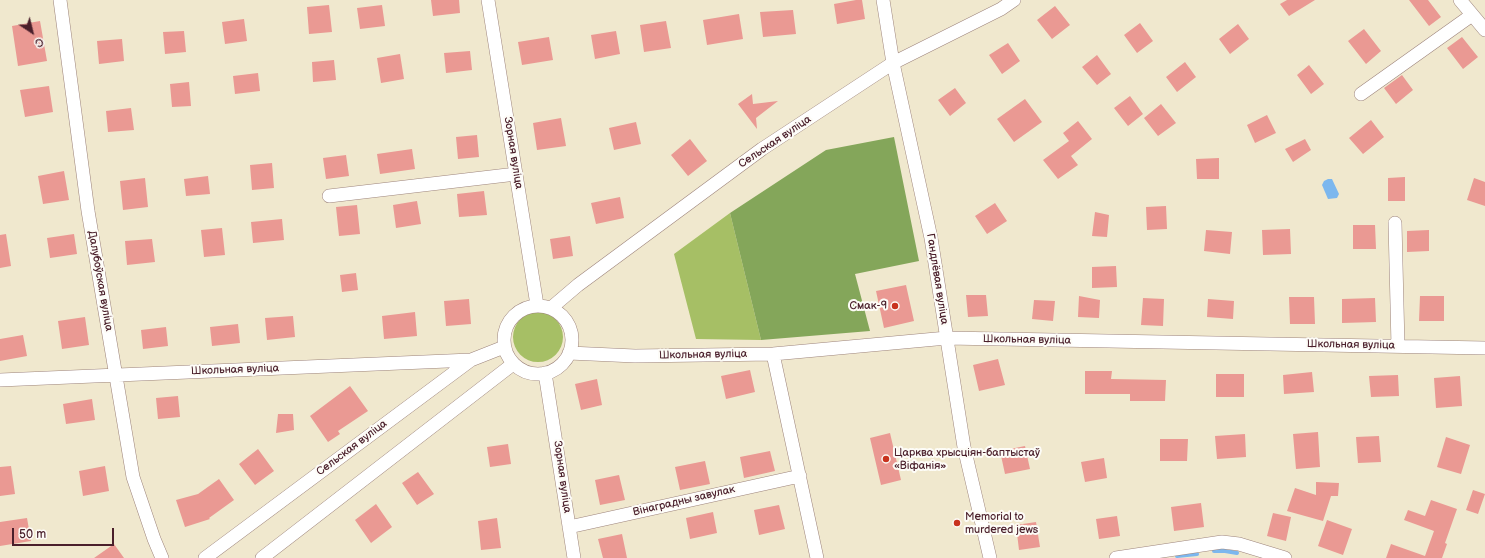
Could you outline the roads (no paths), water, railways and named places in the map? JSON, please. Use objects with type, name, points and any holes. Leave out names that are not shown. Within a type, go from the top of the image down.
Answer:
[{"type":"street","name":"Далубоўская вуліца","points":[[60,0],[88,211],[133,477],[154,540],[162,558]]},
{"type":"street","name":"Зорная вуліца","points":[[488,0],[537,305]]},
{"type":"street","name":"Гандлёвая вуліца","points":[[883,0],[893,63],[931,238],[964,447],[990,558]]},
{"type":"street","name":"Сельская вуліца","points":[[551,308],[578,285],[762,149],[893,63],[1001,9],[1014,0]]},
{"type":"street","points":[[1460,0],[1485,30]]},
{"type":"street","points":[[1361,94],[1472,15]]},
{"type":"street","points":[[329,196],[516,174]]},
{"type":"street","points":[[1395,224],[1398,346]]},
{"type":"street","points":[[537,305],[551,308],[562,315],[570,327],[572,340],[569,353],[563,362],[555,369],[545,373],[528,372],[513,364],[504,347],[503,338],[506,325],[514,315],[524,308],[537,305]]},
{"type":"street","name":"Школьная вуліца","points":[[569,353],[635,356],[773,354],[947,338],[1485,348]]},
{"type":"street","name":"Сельская вуліца","points":[[205,558],[470,360],[504,347]]},
{"type":"street","points":[[773,354],[817,558]]},
{"type":"street","name":"Школьная вуліца","points":[[0,380],[470,360]]},
{"type":"street","points":[[262,558],[513,364]]},
{"type":"street","name":"Зорная вуліца","points":[[545,373],[574,558]]},
{"type":"street","name":"Вінаградны завулак","points":[[569,527],[800,476]]},
{"type":"street","points":[[1116,558],[1222,542],[1239,544],[1285,558]]},
{"type":"water","points":[[1332,179],[1339,194],[1337,198],[1328,199],[1322,185],[1324,181]]},
{"type":"waterway","points":[[1214,551],[1237,553]]},
{"type":"waterway","points":[[1177,556],[1197,554]]},
{"type":"place","name":"Смак-9","points":[[895,306]]},
{"type":"place","name":"Царква хрысціян-баптыстаў «Віфанія»","points":[[886,459]]},
{"type":"place","name":"Memorial to murdered jews","points":[[957,523]]}]
